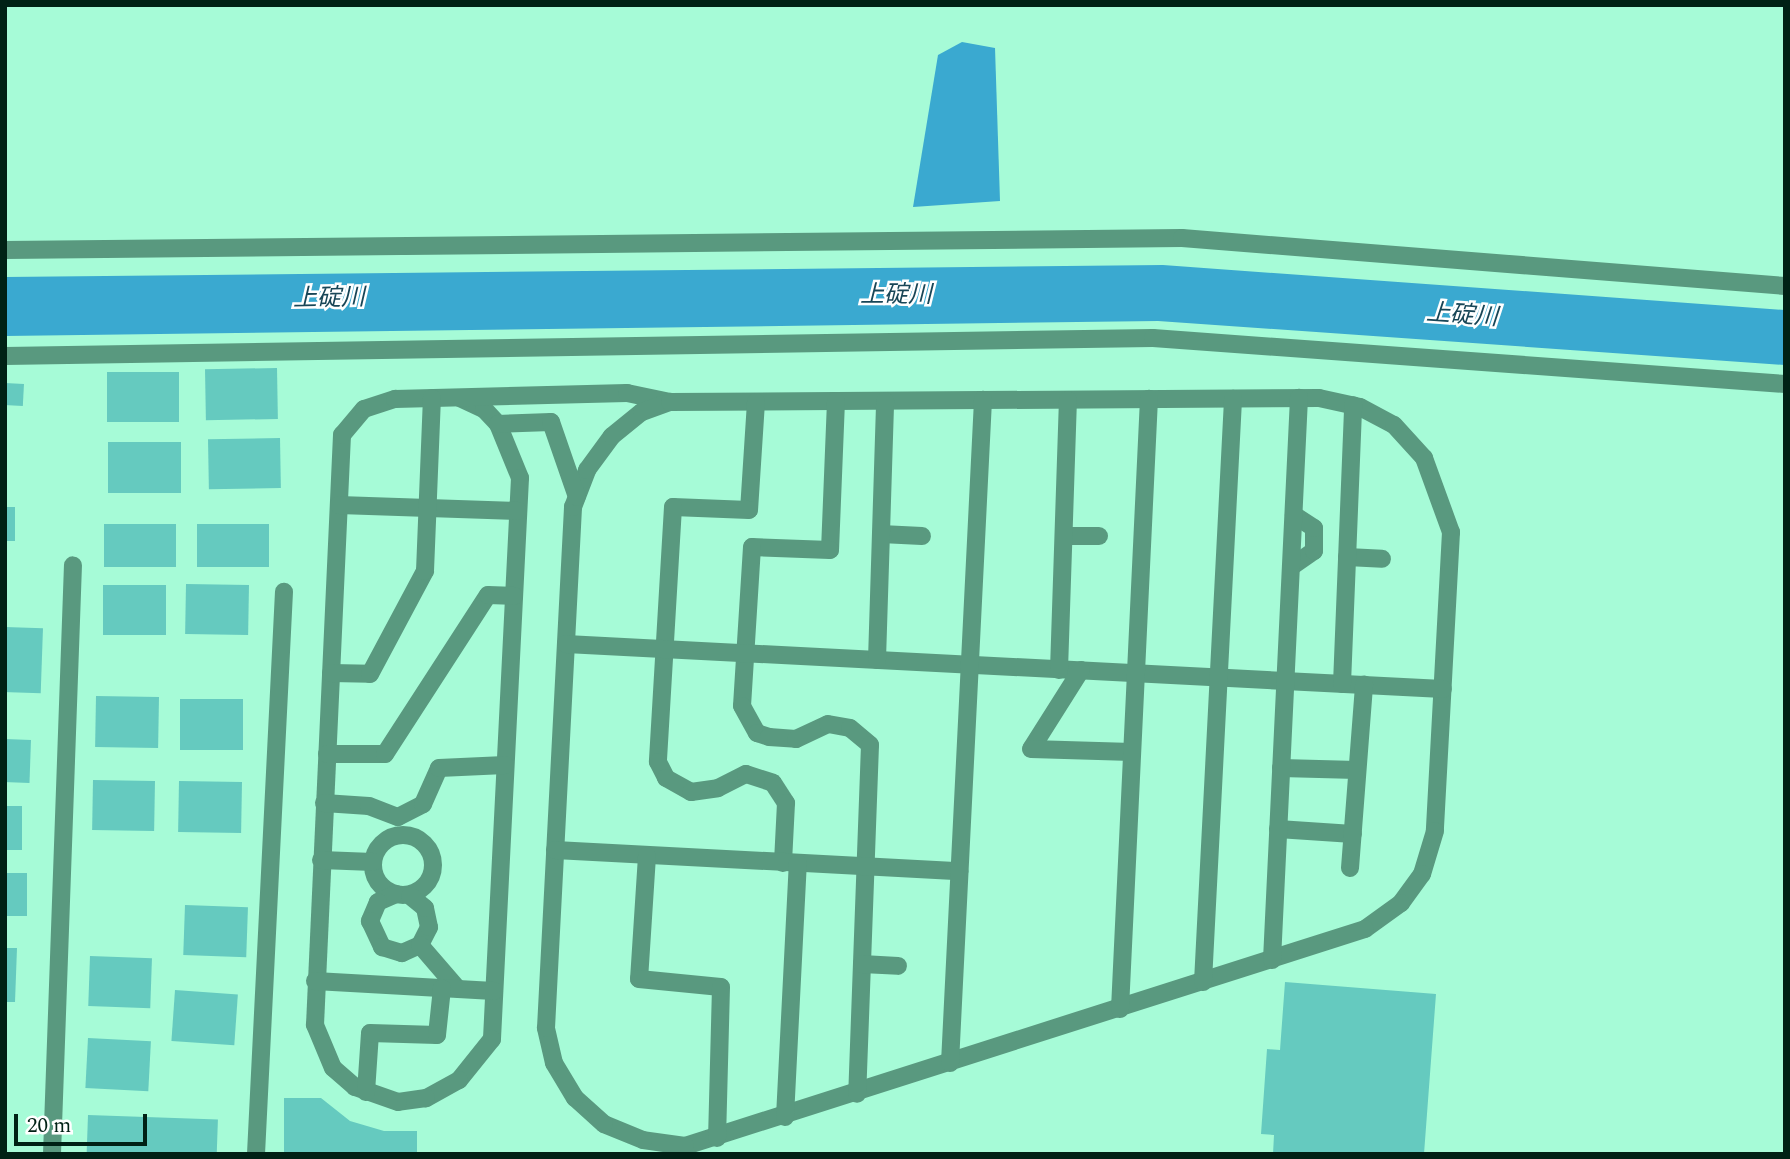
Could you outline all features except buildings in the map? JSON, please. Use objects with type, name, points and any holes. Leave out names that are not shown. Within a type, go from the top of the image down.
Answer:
[{"type":"street","points":[[5,250],[1182,238],[1785,286]]},
{"type":"street","points":[[5,356],[1153,338],[1785,384]]},
{"type":"street","points":[[460,398],[484,409],[498,424],[517,460],[518,511],[492,1039],[459,1080],[426,1098],[398,1102],[366,1092],[333,1068],[315,1025],[342,435],[352,418],[379,401],[432,398],[627,393],[670,402],[1299,398],[1353,405],[1394,425],[1424,458],[1441,493],[1451,532],[1435,831],[1422,874],[1401,903],[1365,929],[785,1117],[685,1146],[643,1140],[604,1124],[575,1098],[554,1063],[546,1028],[566,644],[577,497],[587,470],[612,436],[642,412],[670,402]]},
{"type":"street","points":[[331,673],[370,674],[425,571],[432,398]]},
{"type":"street","points":[[1272,960],[1299,398]]},
{"type":"street","points":[[1120,1009],[1149,399]]},
{"type":"street","points":[[1203,982],[1233,399]]},
{"type":"street","points":[[950,1063],[983,400]]},
{"type":"street","points":[[1059,670],[1068,400]]},
{"type":"street","points":[[836,401],[830,550],[752,547],[742,706],[757,733],[796,739],[814,728],[841,725],[870,744],[857,1094]]},
{"type":"street","points":[[877,660],[885,401]]},
{"type":"street","points":[[756,402],[750,510],[673,507],[658,762],[666,778],[691,792],[704,793],[746,774],[774,783],[786,803],[791,863],[785,1117]]},
{"type":"street","points":[[1342,684],[1353,405]]},
{"type":"street","points":[[498,424],[551,422],[577,497]]},
{"type":"street","points":[[339,505],[518,511]]},
{"type":"street","points":[[880,534],[922,536]]},
{"type":"street","points":[[1064,536],[1099,536]]},
{"type":"street","points":[[1347,557],[1382,559]]},
{"type":"street","points":[[52,1154],[73,565]]},
{"type":"street","points":[[256,1154],[284,592]]},
{"type":"street","points":[[327,754],[385,754],[488,595],[514,596]]},
{"type":"street","points":[[566,644],[1443,689]]},
{"type":"street","points":[[1081,670],[1031,749],[1132,752]]},
{"type":"street","points":[[1350,868],[1364,685]]},
{"type":"street","points":[[324,803],[369,806],[398,817],[423,804],[439,768],[505,765]]},
{"type":"street","points":[[1281,768],[1357,770]]},
{"type":"street","points":[[1279,829],[1353,834]]},
{"type":"street","points":[[403,895],[376,878],[373,862],[389,837],[419,838],[432,854],[432,874],[403,895],[372,911],[375,940],[402,953],[420,945],[429,917],[403,895]]},
{"type":"street","points":[[555,850],[959,871]]},
{"type":"street","points":[[647,856],[639,979],[721,987],[716,1138]]},
{"type":"street","points":[[321,860],[373,862]]},
{"type":"street","points":[[420,945],[450,988]]},
{"type":"street","points":[[862,964],[898,966]]},
{"type":"street","points":[[316,981],[494,991]]},
{"type":"street","points":[[366,1092],[370,1033],[437,1035],[450,988]]},
{"type":"water","points":[[962,42],[995,48],[1000,201],[913,207],[938,55]]},
{"type":"water","name":"上碇川","points":[[1163,265],[1785,310],[1785,365],[1158,321],[5,336],[5,277]]}]
